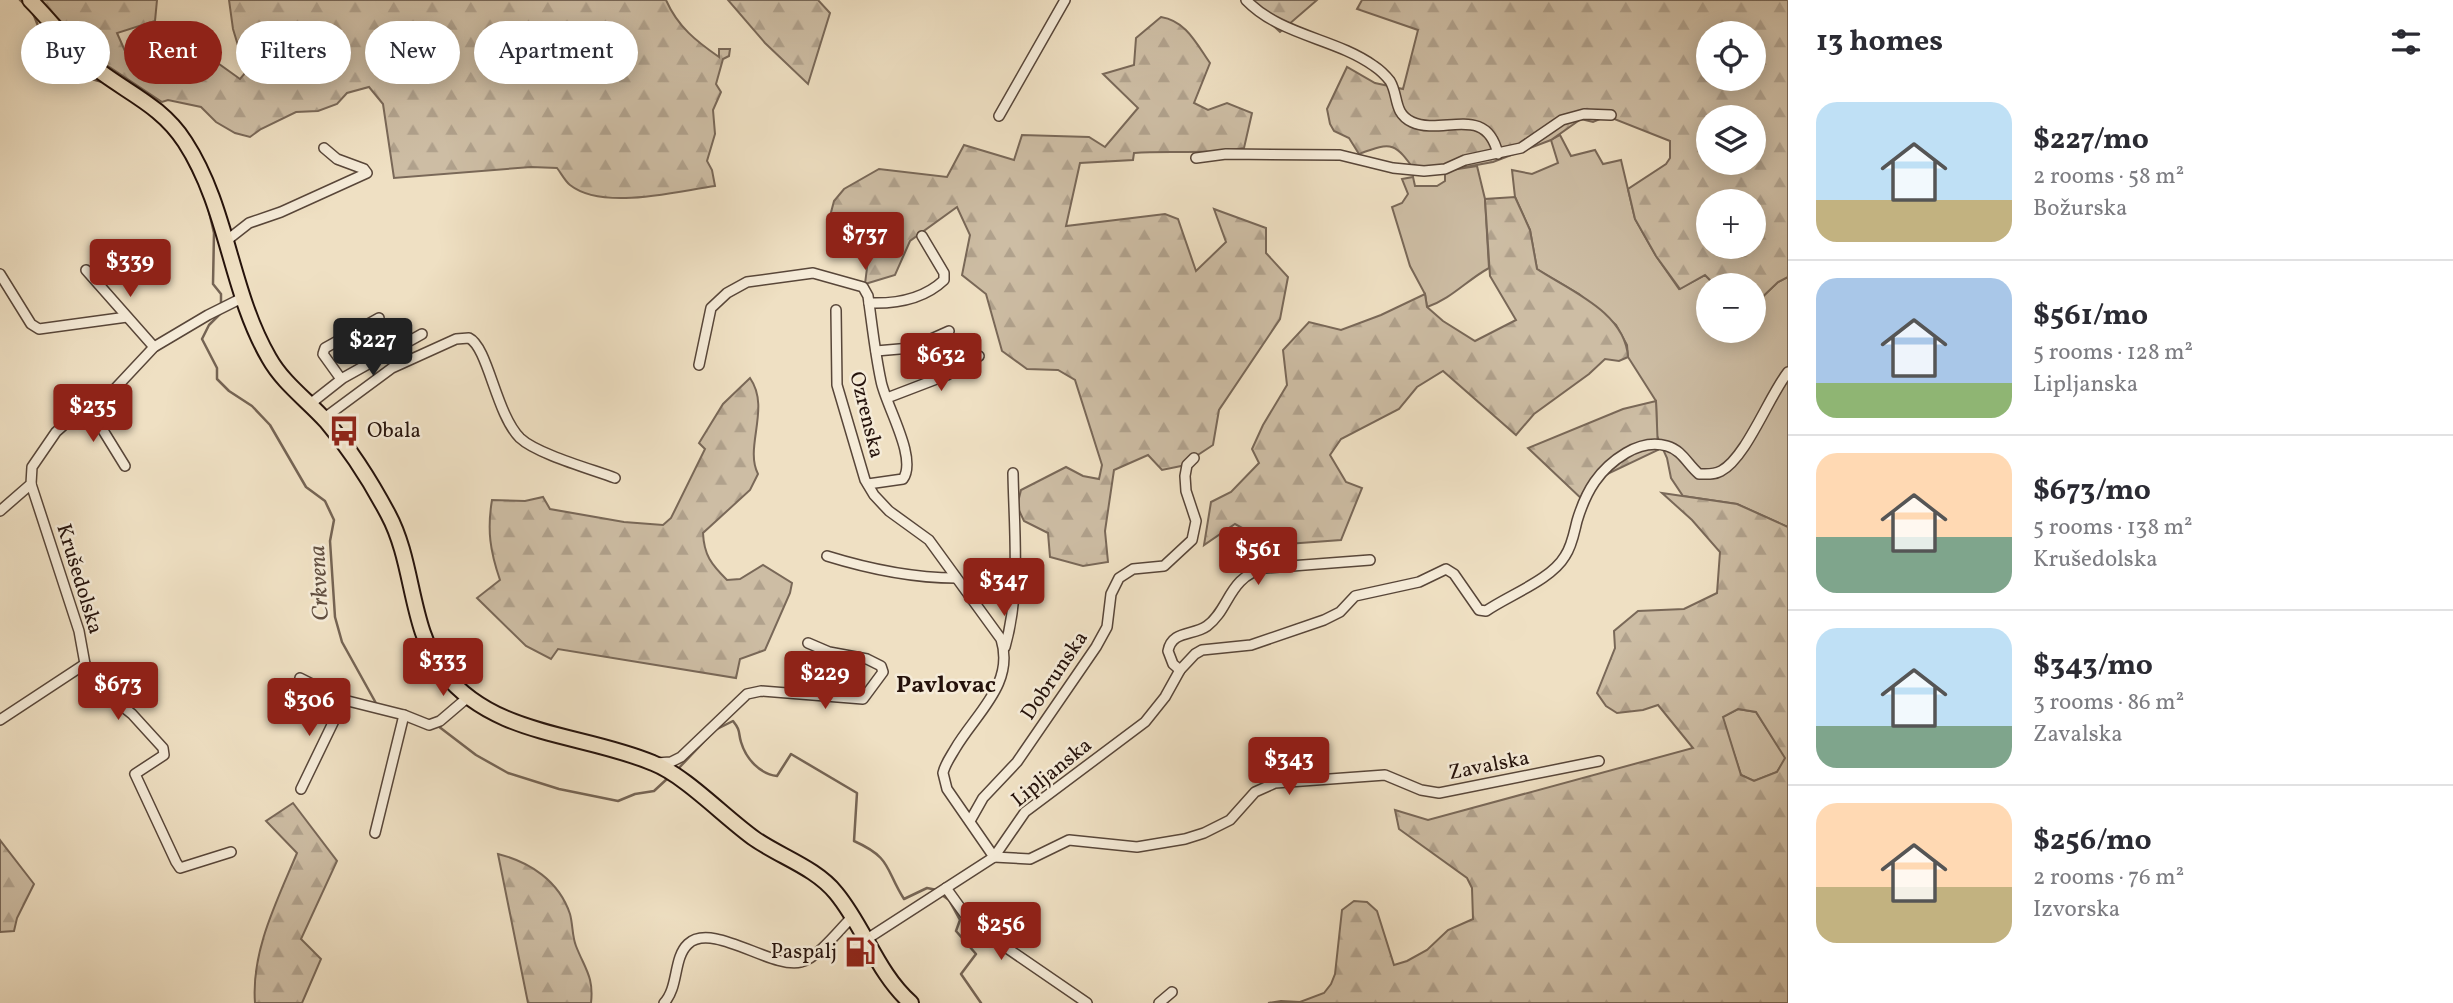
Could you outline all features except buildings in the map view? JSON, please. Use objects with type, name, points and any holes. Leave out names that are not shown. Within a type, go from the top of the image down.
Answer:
[{"type":"main road","points":[[30,0],[86,60],[155,107],[185,142],[210,190],[226,241],[236,301],[279,373],[323,419],[366,475],[391,519],[408,565],[430,654],[467,698],[514,722],[605,746],[659,765],[679,778],[757,840],[826,883],[853,916],[886,978],[911,1003]]},
{"type":"street","points":[[999,116],[1065,0]]},
{"type":"street","points":[[1246,0],[1278,24],[1347,49],[1377,69],[1391,83],[1399,113],[1403,117],[1416,124],[1467,124],[1480,128],[1496,143],[1498,154]]},
{"type":"street","points":[[1196,158],[1226,154],[1340,155],[1393,168],[1424,171],[1445,169],[1465,160],[1498,154],[1529,144],[1562,120],[1584,114],[1611,115]]},
{"type":"street","points":[[226,241],[249,223],[281,212],[368,173],[337,159],[324,148]]},
{"type":"street","points":[[699,365],[711,308],[727,293],[747,282],[813,273],[863,287],[869,303],[904,301],[925,292],[944,280],[944,274],[922,236]]},
{"type":"street","points":[[86,270],[154,347]]},
{"type":"street","points":[[0,274],[31,324],[39,329],[127,317]]},
{"type":"street","points":[[0,511],[31,484],[32,467],[56,432],[88,406],[110,394],[154,347],[236,301]]},
{"type":"street","name":"Ozrenska","points":[[868,484],[903,479],[906,473],[902,435],[881,385],[869,303]]},
{"type":"street","name":"Ozrenska","points":[[836,310],[837,384],[860,466],[868,484],[889,511],[925,534],[1002,639],[1004,648]]},
{"type":"street","points":[[341,379],[323,354],[325,348],[379,318]]},
{"type":"street","name":"Ozrenska","points":[[876,351],[911,348],[949,331]]},
{"type":"street","points":[[310,404],[341,379],[422,334]]},
{"type":"street","points":[[323,419],[392,368],[456,339],[469,338],[480,347],[498,401],[519,437],[536,448],[615,478]]},
{"type":"street","name":"Ozrenska","points":[[887,398],[947,376],[979,356]]},
{"type":"street","name":"Lipljanska","points":[[867,939],[994,856],[1025,812],[1145,722],[1165,697],[1180,670],[1202,650],[1251,645],[1324,620],[1340,612],[1355,596],[1419,582],[1446,569],[1454,574],[1479,610],[1486,611],[1554,570],[1571,546],[1580,510],[1596,477],[1614,461],[1648,444],[1676,450],[1699,474],[1714,474],[1723,470],[1747,439],[1788,372]]},
{"type":"street","points":[[88,406],[125,466]]},
{"type":"street","name":"Dobrunska","points":[[970,821],[989,789],[1017,762],[1096,647],[1107,627],[1111,594],[1119,578],[1133,569],[1164,566],[1192,540],[1196,521],[1185,491],[1185,476],[1187,465],[1194,458]]},
{"type":"street","points":[[994,856],[947,789],[943,778],[944,767],[964,733],[999,686],[1006,657],[1004,648],[1009,631],[1016,569],[1013,473]]},
{"type":"street","name":"Krušedolska","points":[[31,484],[79,631],[85,664],[93,683],[132,714],[163,748],[164,755],[135,774],[180,868],[231,852]]},
{"type":"street","points":[[827,556],[880,571],[927,578],[956,578]]},
{"type":"street","points":[[1180,670],[1173,664],[1168,651],[1171,642],[1209,624],[1234,589],[1251,574],[1265,568],[1370,560]]},
{"type":"street","points":[[659,765],[681,757],[747,694],[761,691],[863,699],[883,672],[881,666],[867,659],[830,652],[808,643]]},
{"type":"street","points":[[0,720],[85,664]]},
{"type":"street","points":[[300,678],[344,700],[438,723],[467,698]]},
{"type":"street","points":[[301,789],[344,700]]},
{"type":"street","points":[[375,833],[404,715]]},
{"type":"street","name":"Zavalska","points":[[994,856],[1030,859],[1069,840],[1138,847],[1185,839],[1230,820],[1255,792],[1275,783],[1385,775],[1421,790],[1439,793],[1599,761]]},
{"type":"street","points":[[944,889],[972,924],[1087,1003]]},
{"type":"street","points":[[664,1003],[673,988],[685,946],[695,939],[711,937],[756,953],[799,963],[812,957],[853,916]]},
{"type":"street","points":[[1160,1003],[1172,992]]},
{"type":"green space","points":[[37,0],[157,0],[155,21],[124,21],[124,31],[117,33],[124,49],[124,77],[110,67],[110,21],[58,21]]},
{"type":"green space","points":[[229,0],[666,0],[682,26],[703,45],[719,57],[719,49],[730,49],[729,56],[723,59],[716,84],[721,92],[713,110],[715,134],[707,161],[715,186],[641,197],[601,197],[584,193],[570,185],[557,168],[531,167],[394,178],[383,104],[369,87],[347,93],[337,104],[318,111],[296,112],[250,137],[235,133],[216,122],[201,107],[168,100],[162,102],[135,84],[222,84],[222,66],[236,76],[236,84],[351,84],[351,21],[236,21],[236,39]]},
{"type":"green space","points":[[728,0],[818,0],[830,13],[808,84],[765,43]]},
{"type":"green space","points":[[1246,0],[1317,0],[1280,32]]},
{"type":"green space","points":[[1362,0],[1788,0],[1788,277],[1766,294],[1766,273],[1696,273],[1696,280],[1680,289],[1656,256],[1635,219],[1628,189],[1666,164],[1670,158],[1670,141],[1607,116],[1593,122],[1581,119],[1551,140],[1493,162],[1427,174],[1416,172],[1403,155],[1392,147],[1379,147],[1359,154],[1349,138],[1334,131],[1327,109],[1347,67],[1375,83],[1403,89],[1418,30],[1357,9]]},
{"type":"green space","points":[[1161,17],[1184,28],[1210,63],[1194,103],[1208,110],[1227,103],[1252,113],[1244,148],[1134,153],[1133,160],[1080,163],[1066,226],[1165,214],[1178,219],[1196,271],[1226,242],[1214,209],[1266,228],[1266,253],[1288,277],[1280,319],[1219,410],[1213,445],[1181,466],[1162,470],[1148,455],[1114,470],[1105,531],[1108,562],[1083,566],[1050,557],[1048,533],[1024,521],[1017,506],[1021,490],[1066,467],[1083,476],[1099,479],[1102,465],[1075,380],[1058,370],[1027,369],[1002,351],[986,294],[962,275],[970,235],[957,207],[910,241],[895,275],[865,284],[871,236],[846,230],[829,220],[834,201],[844,189],[879,169],[947,177],[964,145],[1014,160],[1022,135],[1089,137],[1105,147],[1138,108],[1103,74],[1134,65],[1136,38]]},
{"type":"green space","points":[[1560,135],[1571,156],[1595,150],[1603,164],[1621,160],[1635,219],[1656,256],[1679,289],[1696,280],[1696,343],[1766,343],[1766,294],[1788,277],[1788,527],[1737,504],[1683,496],[1671,478],[1667,458],[1657,436],[1656,401],[1628,357],[1627,345],[1616,325],[1579,294],[1537,269],[1530,230],[1515,197],[1512,170],[1532,174],[1558,163],[1551,140]]},
{"type":"green space","points":[[1477,166],[1485,199],[1489,268],[1444,299],[1427,307],[1425,294],[1410,266],[1392,207],[1402,203],[1408,194],[1402,179],[1413,177],[1415,186],[1437,186],[1445,181],[1445,171]]},
{"type":"green space","points":[[1515,197],[1530,230],[1537,269],[1607,315],[1625,341],[1628,357],[1619,361],[1605,359],[1534,414],[1516,435],[1443,371],[1417,387],[1399,409],[1341,439],[1330,455],[1346,482],[1362,488],[1341,540],[1273,545],[1235,524],[1204,545],[1211,502],[1231,492],[1259,463],[1252,449],[1287,385],[1283,350],[1309,322],[1341,330],[1425,294],[1427,307],[1443,321],[1475,341],[1516,320],[1490,276],[1485,199]]},
{"type":"green space","points":[[750,378],[758,402],[754,463],[758,474],[750,490],[703,533],[705,547],[713,564],[727,580],[740,579],[763,565],[792,583],[765,650],[740,659],[736,678],[558,649],[551,659],[526,646],[477,598],[500,580],[490,540],[492,500],[525,501],[543,497],[550,509],[624,522],[663,525],[671,518],[705,449],[699,443],[723,404]]},
{"type":"green space","points":[[1656,401],[1658,450],[1603,476],[1586,503],[1528,448],[1623,409]]},
{"type":"green space","points":[[1662,493],[1737,504],[1788,527],[1788,1003],[1268,1003],[1300,1002],[1324,993],[1335,974],[1342,910],[1354,901],[1367,902],[1377,911],[1394,965],[1427,950],[1448,930],[1473,919],[1472,888],[1467,878],[1399,829],[1395,810],[1428,820],[1693,748],[1658,705],[1617,713],[1606,706],[1597,693],[1615,648],[1614,631],[1638,611],[1684,609],[1717,593],[1720,552],[1692,520]],"holes":[[[1738,709],[1756,712],[1785,758],[1777,772],[1754,781],[1741,775],[1723,717]]]},
{"type":"green space","points":[[1738,709],[1756,712],[1786,758],[1777,772],[1754,781],[1741,775],[1722,717]]},
{"type":"green space","points":[[293,803],[337,861],[301,939],[321,959],[302,1003],[255,1003],[261,945],[297,853],[266,821]]},
{"type":"green space","points":[[0,840],[34,884],[17,918],[14,931],[0,932]]},
{"type":"green space","points":[[498,854],[532,868],[559,892],[570,914],[575,942],[588,973],[591,1003],[528,1003]]},
{"type":"waterway","name":"Crkvena","points":[[20,0],[26,5]]},
{"type":"waterway","name":"Crkvena","points":[[33,13],[36,21]]},
{"type":"waterway","name":"Crkvena","points":[[190,166],[198,182]]},
{"type":"waterway","name":"Crkvena","points":[[208,207],[214,233],[213,284],[221,294],[221,306]]},
{"type":"waterway","name":"Crkvena","points":[[222,312],[209,325],[202,339],[217,368],[217,379],[229,391],[252,406],[270,425],[306,487],[325,501],[334,520],[330,541],[335,617],[342,642],[377,705]]},
{"type":"waterway","name":"Crkvena","points":[[400,710],[433,722]]},
{"type":"waterway","name":"Crkvena","points":[[676,771],[715,730],[733,721],[746,754],[754,765],[765,772],[777,776],[791,754],[857,793],[854,841],[882,859],[904,899],[927,888],[937,890]]},
{"type":"waterway","name":"Crkvena","points":[[438,726],[476,755],[508,773],[559,789],[618,801],[635,794],[654,791],[668,778]]},
{"type":"waterway","name":"Crkvena","points":[[942,895],[949,900],[960,920],[956,931],[976,954],[961,974],[981,1003]]},
{"type":"place","name":"Obala","points":[[344,431]]},
{"type":"place","name":"Paspalj","points":[[860,952]]},
{"type":"district","name":"Pavlovac","points":[[946,686]]}]
